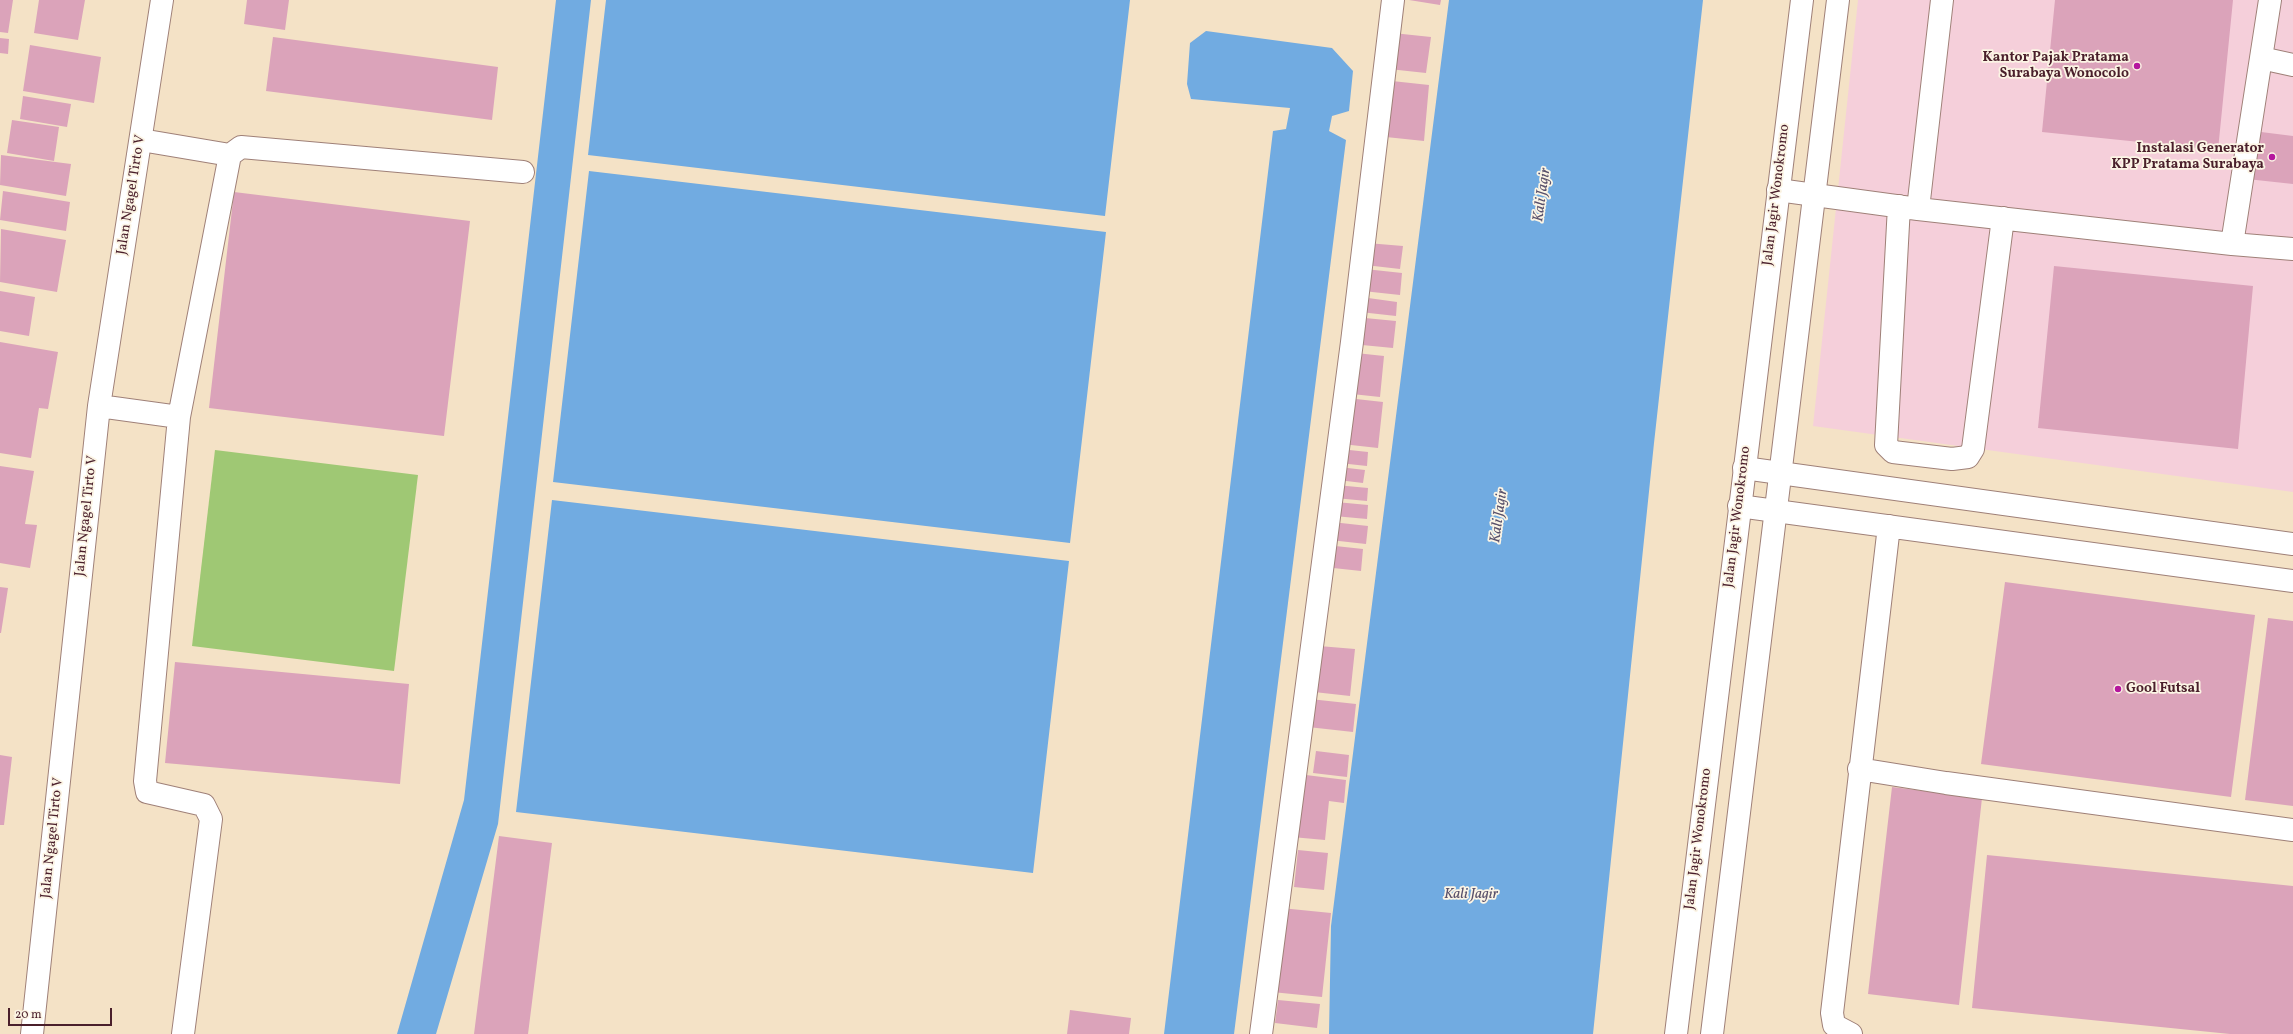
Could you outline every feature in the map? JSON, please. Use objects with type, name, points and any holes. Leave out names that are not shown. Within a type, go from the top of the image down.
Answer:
[{"type":"street","name":"Jalan Ngagel Tirto V","points":[[32,1034],[99,406],[162,0]]},
{"type":"street","points":[[1261,1034],[1352,342],[1393,0]]},
{"type":"street","name":"Jalan Jagir Wonokromo","points":[[1676,1034],[1739,506],[1802,0]]},
{"type":"street","points":[[1712,1034],[1838,0]]},
{"type":"street","points":[[1942,0],[1908,208],[1886,445],[1893,452],[1945,458],[1968,457],[1973,449],[2003,218]]},
{"type":"street","points":[[2232,244],[2270,0]]},
{"type":"street","points":[[2261,58],[2293,65]]},
{"type":"street","points":[[141,140],[230,155]]},
{"type":"street","points":[[183,1034],[211,819],[204,805],[148,792],[145,781],[179,417],[230,155],[241,147],[523,172]]},
{"type":"street","points":[[1778,190],[1908,208],[2232,244],[2293,249]]},
{"type":"street","points":[[99,406],[179,417]]},
{"type":"street","points":[[1744,468],[2293,544]]},
{"type":"street","points":[[1739,506],[2293,581]]},
{"type":"street","points":[[1851,1034],[1834,1025],[1832,1013],[1859,768],[1889,526]]},
{"type":"street","points":[[1859,768],[1946,783],[2293,830]]},
{"type":"shaded area","points":[[1858,0],[2293,0],[2293,492],[1813,426]]},
{"type":"green space","points":[[215,450],[418,475],[394,671],[192,646]]},
{"type":"water","points":[[556,0],[591,0],[498,824],[436,1034],[397,1034],[464,800]]},
{"type":"water","points":[[606,0],[1130,0],[1105,216],[588,155]]},
{"type":"water","name":"Kali Jagir","points":[[1449,0],[1703,0],[1654,443],[1593,1034],[1329,1034],[1331,926]]},
{"type":"water","points":[[1206,31],[1332,48],[1353,71],[1349,111],[1332,116],[1329,131],[1346,140],[1234,1034],[1164,1034],[1273,131],[1286,129],[1290,108],[1191,99],[1187,84],[1190,43]]},
{"type":"water","points":[[589,171],[1106,232],[1070,543],[553,482]]},
{"type":"water","points":[[552,500],[1069,561],[1033,873],[516,812]]},
{"type":"building","points":[[0,0],[13,0],[8,33],[0,32]]},
{"type":"building","points":[[39,0],[85,0],[78,40],[34,33]]},
{"type":"building","points":[[247,0],[289,0],[285,30],[244,24]]},
{"type":"building","points":[[1409,0],[1441,0],[1440,5]]},
{"type":"building","name":"Kantor Pajak Pratama Surabaya Wonocolo","points":[[2055,0],[2233,0],[2218,150],[2042,132]]},
{"type":"building","points":[[1393,33],[1431,37],[1426,73],[1389,69]]},
{"type":"building","points":[[273,37],[498,67],[492,120],[266,91]]},
{"type":"building","points":[[0,38],[9,39],[8,54],[0,53]]},
{"type":"building","points":[[30,45],[101,57],[94,103],[23,91]]},
{"type":"building","points":[[1392,81],[1429,85],[1424,141],[1386,137]]},
{"type":"building","points":[[23,96],[71,104],[67,127],[20,119]]},
{"type":"building","points":[[12,120],[59,127],[54,161],[7,153]]},
{"type":"building","name":"Instalasi Generator KPP Pratama Surabaya","points":[[2253,131],[2293,136],[2293,184],[2247,179]]},
{"type":"building","points":[[1,155],[71,164],[66,196],[0,185]]},
{"type":"building","points":[[3,191],[70,202],[66,231],[0,220]]},
{"type":"building","points":[[234,192],[470,221],[444,436],[209,408]]},
{"type":"building","points":[[1,229],[66,240],[57,292],[0,282]]},
{"type":"building","points":[[1367,243],[1403,246],[1400,269],[1365,265]]},
{"type":"building","points":[[2054,266],[2253,286],[2238,449],[2038,428]]},
{"type":"building","points":[[1365,269],[1402,273],[1400,295],[1363,291]]},
{"type":"building","points":[[0,291],[35,297],[29,336],[0,331]]},
{"type":"building","points":[[1361,297],[1397,302],[1396,316],[1360,312]]},
{"type":"building","points":[[1365,318],[1396,321],[1393,348],[1362,345]]},
{"type":"building","points":[[0,342],[58,352],[48,409],[39,408],[31,458],[0,453]]},
{"type":"building","points":[[1356,353],[1384,356],[1380,397],[1352,394]]},
{"type":"building","points":[[1347,398],[1383,402],[1378,448],[1342,444]]},
{"type":"building","points":[[1340,449],[1368,452],[1367,466],[1339,463]]},
{"type":"building","points":[[0,466],[34,471],[25,524],[37,525],[30,568],[0,563]]},
{"type":"building","points":[[1339,467],[1365,470],[1363,483],[1338,480]]},
{"type":"building","points":[[1336,485],[1368,488],[1367,501],[1335,498]]},
{"type":"building","points":[[1336,502],[1368,505],[1367,519],[1334,516]]},
{"type":"building","points":[[1332,522],[1368,526],[1366,544],[1330,540]]},
{"type":"building","points":[[1326,545],[1363,549],[1361,571],[1324,567]]},
{"type":"building","name":"Gool Futsal","points":[[2005,582],[2255,615],[2231,797],[1981,764]]},
{"type":"building","points":[[0,587],[8,588],[1,633],[0,633]]},
{"type":"building","points":[[2268,618],[2293,621],[2293,806],[2245,800]]},
{"type":"building","points":[[1319,646],[1355,649],[1350,696],[1314,692]]},
{"type":"building","points":[[175,662],[409,684],[400,784],[165,763]]},
{"type":"building","points":[[1310,699],[1356,704],[1353,732],[1308,727]]},
{"type":"building","points":[[1316,751],[1349,755],[1347,777],[1313,773]]},
{"type":"building","points":[[0,755],[12,757],[4,825],[0,825]]},
{"type":"building","points":[[1298,774],[1346,780],[1344,803],[1329,801],[1325,840],[1292,837]]},
{"type":"building","points":[[1892,787],[1982,798],[1959,1005],[1868,994]]},
{"type":"building","points":[[499,836],[552,843],[528,1034],[474,1034]]},
{"type":"building","points":[[1298,850],[1328,853],[1324,890],[1294,887]]},
{"type":"building","points":[[1987,855],[2293,886],[2293,1034],[2230,1034],[1972,1008]]},
{"type":"building","points":[[1281,908],[1331,913],[1322,997],[1272,992]]},
{"type":"building","points":[[1278,1000],[1320,1004],[1317,1028],[1275,1023]]},
{"type":"building","points":[[1070,1010],[1131,1018],[1129,1034],[1067,1034]]},
{"type":"place","name":"Kantor Pajak Pratama Surabaya Wonocolo","points":[[2137,66]]},
{"type":"place","name":"Instalasi Generator KPP Pratama Surabaya","points":[[2272,157]]},
{"type":"place","name":"Gool Futsal","points":[[2118,689]]}]
